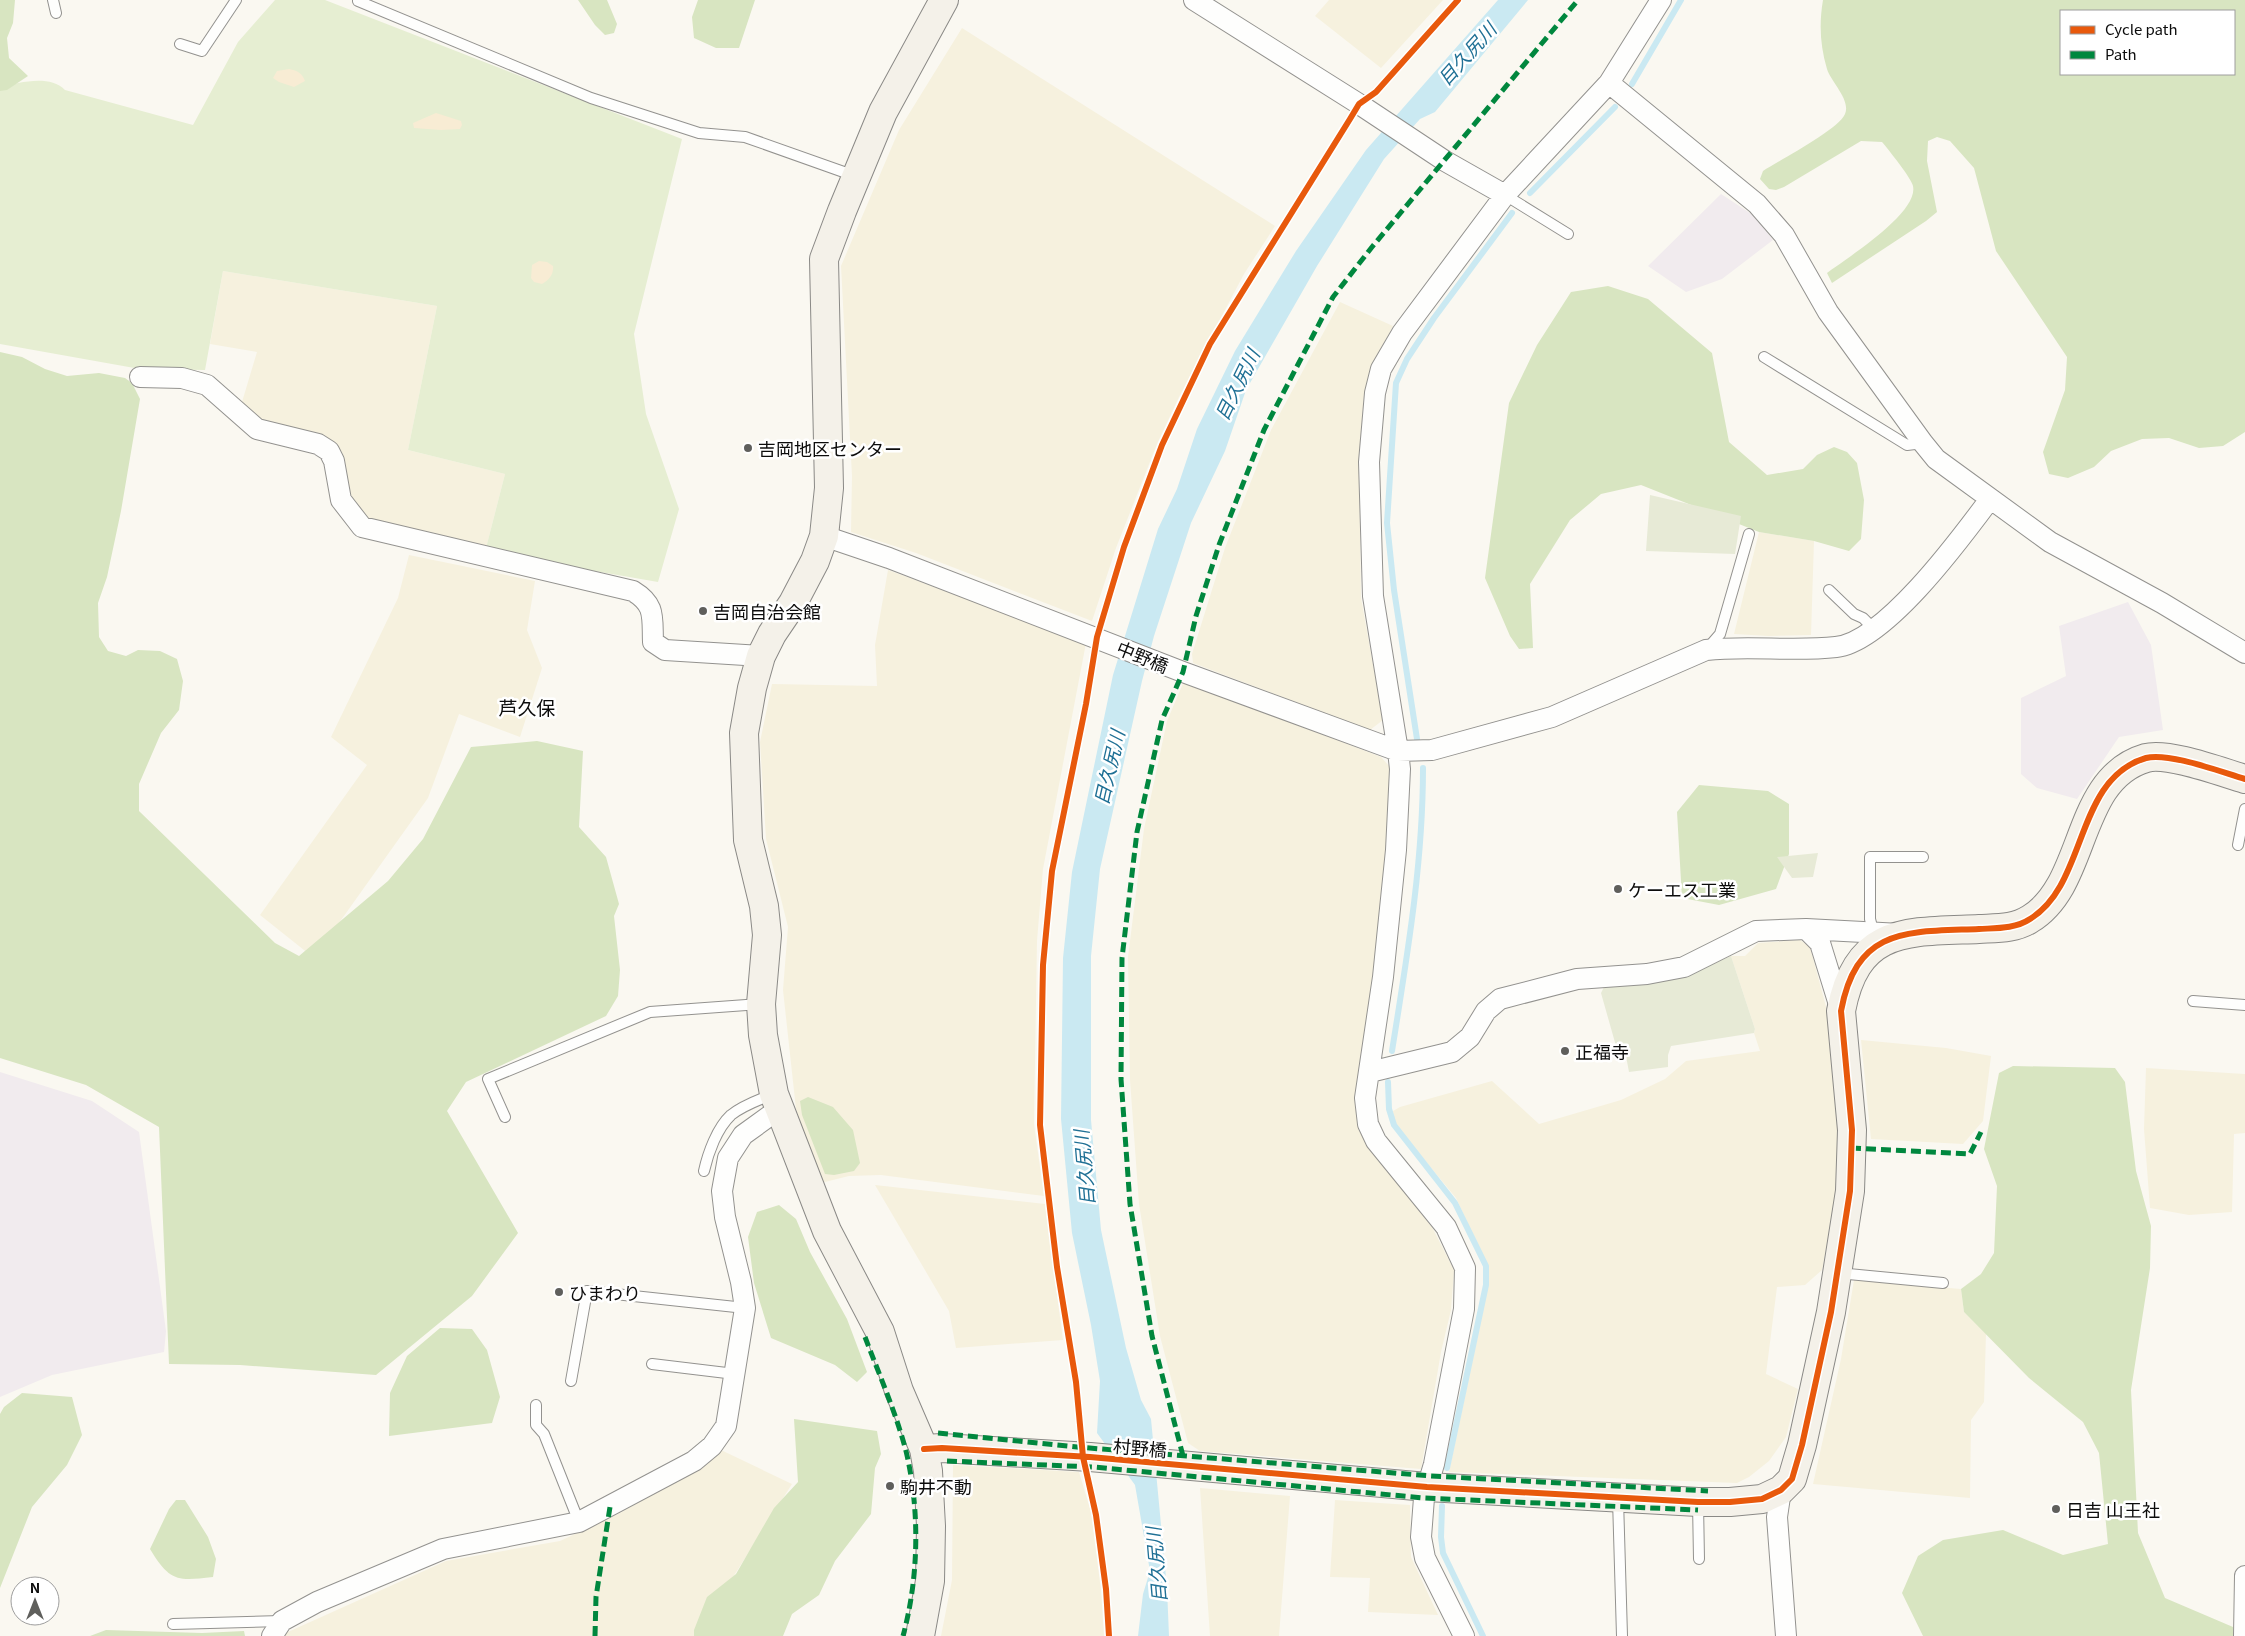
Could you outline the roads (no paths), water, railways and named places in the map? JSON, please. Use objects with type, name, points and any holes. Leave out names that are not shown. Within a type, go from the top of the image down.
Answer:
[{"type":"street","points":[[920,1636],[930,1581],[931,1535],[928,1471],[924,1449],[899,1390],[880,1332],[827,1231],[776,1102],[763,1035],[762,1004],[766,935],[764,906],[748,840],[744,733],[752,688],[762,656],[772,634],[793,603],[815,561],[824,536],[829,488],[824,259],[883,112],[944,0]]},
{"type":"street","points":[[1194,0],[1438,157],[1505,195]]},
{"type":"street","points":[[1464,1636],[1425,1558],[1422,1537],[1423,1506],[1434,1464],[1464,1309],[1464,1268],[1446,1227],[1376,1141],[1368,1124],[1365,1098],[1383,977],[1396,850],[1400,769],[1373,596],[1369,462],[1374,393],[1381,369],[1402,333],[1505,195],[1609,83],[1661,0]]},
{"type":"street","points":[[1609,83],[1757,204],[1784,236],[1828,312],[1936,459],[2050,542],[2162,603],[2245,654]]},
{"type":"street","points":[[140,377],[182,378],[207,385],[256,428],[318,444],[329,451],[334,461],[342,500],[362,527],[633,591],[646,598],[652,611],[653,642],[665,650],[762,656]]},
{"type":"street","points":[[1398,751],[1432,750],[1552,717],[1706,650],[1733,647],[1765,650],[1838,647],[1866,635],[1888,618],[1946,557],[1990,499]]},
{"type":"street","name":"中野橋","points":[[824,536],[889,558],[1183,672],[1398,751]]},
{"type":"street","points":[[1370,1072],[1452,1052],[1470,1037],[1486,1011],[1500,999],[1577,979],[1647,974],[1684,967],[1756,932],[1806,929],[1884,937],[2002,928],[2023,924],[2040,914],[2055,896],[2100,796],[2111,780],[2124,769],[2146,758],[2170,758],[2245,779]]},
{"type":"street","points":[[1786,1636],[1777,1517],[1781,1490],[1792,1479],[1802,1445],[1831,1312],[1850,1191],[1852,1130],[1842,1011],[1820,943],[1806,929]]},
{"type":"street","points":[[1842,1011],[1845,993],[1852,974],[1861,960],[1884,937]]},
{"type":"street","points":[[277,1629],[317,1602],[443,1549],[578,1522],[694,1461],[712,1446],[726,1426],[745,1308],[741,1282],[727,1226],[722,1191],[728,1158],[743,1135],[776,1102]]},
{"type":"street","name":"村野橋","points":[[924,1449],[942,1448],[1090,1457],[1427,1487],[1698,1502],[1762,1499],[1781,1490]]},
{"type":"street","points":[[2244,1636],[2245,1576]]},
{"type":"lane","points":[[53,0],[56,13]]},
{"type":"lane","points":[[180,44],[202,52],[236,0]]},
{"type":"lane","points":[[358,1],[591,98],[699,134],[744,137],[856,177]]},
{"type":"lane","points":[[1505,195],[1568,234]]},
{"type":"lane","points":[[1764,357],[1907,445],[1923,443]]},
{"type":"lane","points":[[1706,650],[1720,634],[1749,534]]},
{"type":"lane","points":[[1829,590],[1854,614],[1864,618],[1874,629]]},
{"type":"lane","points":[[2238,845],[2245,809]]},
{"type":"lane","points":[[1884,937],[1870,919],[1870,857],[1923,857]]},
{"type":"lane","points":[[2194,1002],[2245,1005]]},
{"type":"lane","points":[[506,1117],[488,1079],[650,1012],[762,1004]]},
{"type":"lane","points":[[704,1171],[709,1150],[730,1116],[745,1106],[776,1102]]},
{"type":"lane","points":[[1838,1273],[1943,1284]]},
{"type":"lane","points":[[571,1381],[587,1291],[745,1308]]},
{"type":"lane","points":[[652,1364],[735,1374]]},
{"type":"lane","points":[[536,1405],[536,1425],[544,1434],[578,1522]]},
{"type":"lane","points":[[1618,1498],[1622,1636]]},
{"type":"lane","points":[[1698,1502],[1699,1558]]},
{"type":"lane","points":[[173,1624],[277,1629]]},
{"type":"water","name":"目久尻川","points":[[1498,0],[1528,0],[1435,112],[1420,119],[1384,159],[1317,266],[1246,390],[1225,451],[1191,523],[1154,636],[1142,681],[1100,869],[1091,956],[1091,1120],[1101,1230],[1126,1348],[1141,1400],[1151,1419],[1167,1588],[1169,1636],[1138,1636],[1143,1594],[1150,1571],[1135,1485],[1097,1433],[1100,1381],[1091,1325],[1072,1233],[1061,1119],[1063,958],[1072,872],[1113,675],[1158,529],[1177,489],[1197,429],[1235,351],[1296,251],[1366,150]]},
{"type":"waterway","points":[[1632,84],[1681,0]]},
{"type":"waterway","points":[[1530,193],[1615,107]]},
{"type":"waterway","points":[[1417,739],[1394,590],[1387,523],[1396,383],[1407,359],[1434,318],[1512,213]]},
{"type":"waterway","points":[[1392,1051],[1417,875],[1423,768]]},
{"type":"waterway","points":[[1388,1082],[1389,1109],[1394,1125],[1455,1203],[1486,1266],[1486,1285],[1447,1468]]},
{"type":"waterway","points":[[1442,1506],[1441,1537],[1443,1553],[1483,1636]]},
{"type":"place","name":"吉岡地区センター","points":[[748,448]]},
{"type":"place","name":"吉岡自治会館","points":[[703,611]]},
{"type":"place","name":"ケーエス工業","points":[[1618,889]]},
{"type":"place","name":"正福寺","points":[[1565,1051]]},
{"type":"place","name":"ひまわり","points":[[559,1292]]},
{"type":"place","name":"駒井不動","points":[[890,1486]]},
{"type":"place","name":"日吉 山王社","points":[[2056,1509]]},
{"type":"district","name":"芦久保","points":[[527,706]]}]
